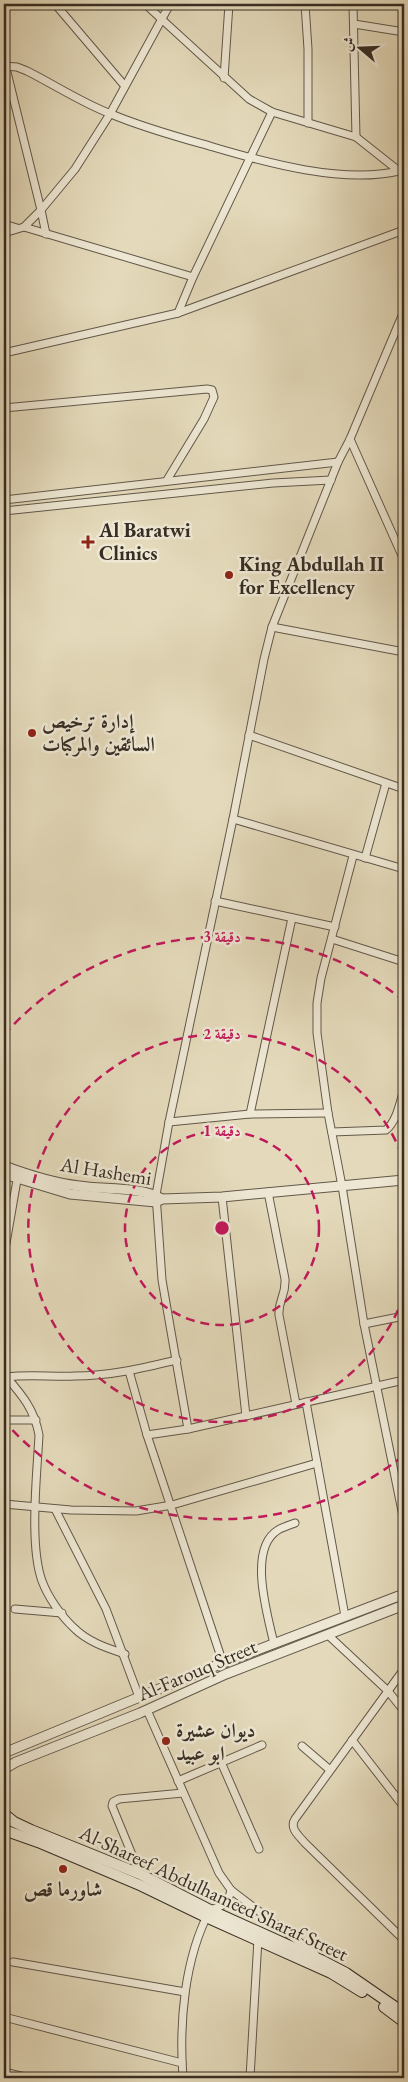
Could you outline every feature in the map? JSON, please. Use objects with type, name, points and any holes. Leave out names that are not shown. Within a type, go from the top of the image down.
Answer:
[{"type":"main road","name":"Al-Shareef Abdulhameed Sharaf Street","points":[[4,1814],[14,1822],[31,1830],[140,1874],[208,1914],[258,1940],[331,1973],[404,2022]]},
{"type":"main road","name":"Al-Shareef Abdulhameed Sharaf Street","points":[[4,1830],[95,1865],[321,1960],[346,1973],[404,2013]]},
{"type":"street","points":[[55,4],[124,85]]},
{"type":"street","points":[[145,4],[249,100],[272,112],[356,137],[402,173]]},
{"type":"street","points":[[4,233],[21,227],[41,210],[75,169],[110,114],[124,85],[170,4]]},
{"type":"street","points":[[224,78],[228,4]]},
{"type":"street","points":[[306,4],[308,122]]},
{"type":"street","points":[[354,4],[356,137]]},
{"type":"street","points":[[354,24],[404,32]]},
{"type":"street","points":[[46,234],[4,65],[27,71],[110,114],[166,134],[249,158],[276,164],[363,176],[402,173]]},
{"type":"street","points":[[178,313],[193,277],[272,112]]},
{"type":"street","points":[[4,224],[46,234],[193,277]]},
{"type":"street","points":[[4,353],[178,313],[404,230]]},
{"type":"street","points":[[188,1429],[162,1280],[158,1199],[169,1122],[272,627],[338,462],[350,439],[404,311]]},
{"type":"street","points":[[4,408],[206,389],[212,390],[214,397],[204,419],[167,480]]},
{"type":"street","points":[[350,439],[404,560]]},
{"type":"street","points":[[4,500],[338,462]]},
{"type":"street","points":[[4,511],[273,483],[331,480]]},
{"type":"street","points":[[272,627],[404,652]]},
{"type":"street","points":[[249,735],[404,788]]},
{"type":"street","points":[[365,858],[386,783]]},
{"type":"street","points":[[232,819],[404,869]]},
{"type":"street","points":[[354,856],[321,978],[316,1019],[328,1113],[342,1186],[364,1324],[404,1522]]},
{"type":"street","points":[[215,901],[335,927]]},
{"type":"street","points":[[250,1114],[292,918]]},
{"type":"street","points":[[332,939],[404,962]]},
{"type":"street","points":[[332,1132],[386,1130],[395,1117],[404,1089]]},
{"type":"street","points":[[169,1122],[250,1114],[328,1113]]},
{"type":"street","name":"Al Hashemi","points":[[4,1166],[78,1191]]},
{"type":"street","name":"Al Hashemi","points":[[4,1174],[17,1180],[78,1191],[158,1199],[222,1197],[404,1182]]},
{"type":"street","points":[[4,1255],[17,1180]]},
{"type":"street","points":[[268,1192],[285,1279],[285,1291],[278,1306],[278,1316],[296,1404]]},
{"type":"street","points":[[222,1197],[246,1416]]},
{"type":"street","points":[[364,1324],[404,1316]]},
{"type":"street","points":[[5,1376],[75,1376],[129,1371],[177,1360]]},
{"type":"street","points":[[129,1371],[147,1435],[172,1505],[223,1663]]},
{"type":"street","points":[[5,1376],[26,1399],[36,1420],[39,1435],[36,1506],[38,1561],[42,1580],[49,1596],[74,1628],[98,1645],[125,1654]]},
{"type":"street","points":[[147,1435],[188,1429],[404,1380]]},
{"type":"street","points":[[306,1402],[345,1616]]},
{"type":"street","points":[[4,1420],[36,1420]]},
{"type":"street","points":[[4,1504],[132,1512],[172,1505],[317,1463]]},
{"type":"street","points":[[55,1508],[106,1609],[125,1654],[135,1698],[178,1781],[219,1873],[231,1890],[321,1960]]},
{"type":"street","points":[[274,1644],[261,1579],[261,1565],[264,1552],[273,1534],[296,1523]]},
{"type":"street","name":"Al-Farouq Street","points":[[4,1753],[223,1663],[404,1594]]},
{"type":"street","name":"Al-Farouq Street","points":[[4,1769],[16,1762],[143,1711],[226,1674],[404,1605]]},
{"type":"street","points":[[15,1609],[62,1613]]},
{"type":"street","points":[[328,1635],[388,1691],[404,1711]]},
{"type":"street","points":[[404,1669],[292,1822],[294,1830],[404,1940]]},
{"type":"street","points":[[352,1740],[404,1807]]},
{"type":"street","points":[[178,1781],[262,1745]]},
{"type":"street","points":[[302,1746],[330,1770]]},
{"type":"street","points":[[221,1762],[258,1849]]},
{"type":"street","points":[[140,1874],[112,1806],[113,1802],[119,1799],[183,1793]]},
{"type":"street","points":[[183,2078],[185,1992],[192,1955],[208,1914],[224,1906],[228,1901],[231,1890]]},
{"type":"street","points":[[250,2078],[258,1940]]},
{"type":"street","points":[[13,1962],[185,1992]]},
{"type":"street","points":[[4,2017],[182,2063]]},
{"type":"street","points":[[8,2073],[29,2078]]},
{"type":"place","name":"Al Baratwi Clinics","points":[[88,542]]},
{"type":"place","name":"King Abdullah II for Excellency","points":[[229,575]]},
{"type":"place","name":"إدارة ترخيص السائقين والمركبات","points":[[32,733]]},
{"type":"place","name":"ديوان عشيرة ابو عبيد","points":[[166,1741]]},
{"type":"place","name":"شاورما قص","points":[[63,1869]]}]
